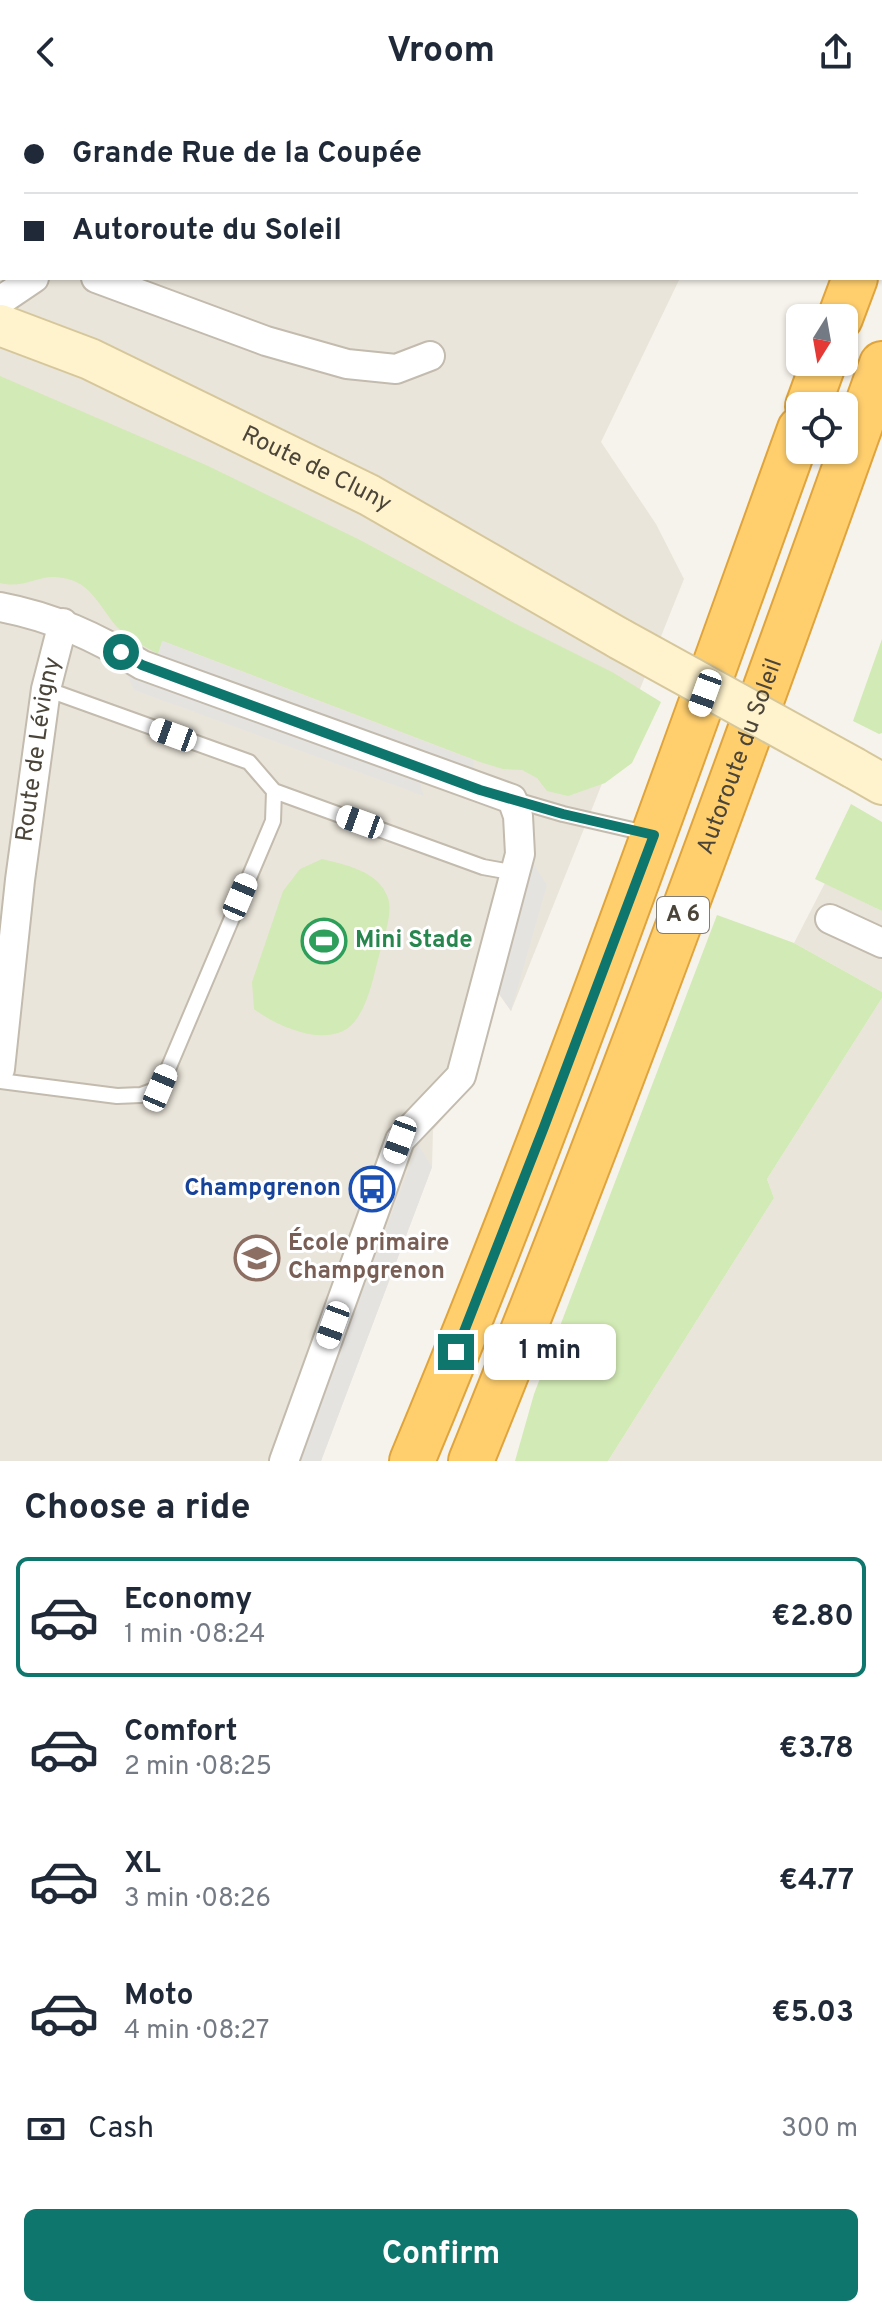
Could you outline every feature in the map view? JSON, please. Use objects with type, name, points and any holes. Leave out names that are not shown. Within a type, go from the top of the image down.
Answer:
[{"type":"highway","points":[[845,304],[854,280]]},
{"type":"highway","name":"Autoroute du Soleil","points":[[471,1461],[613,1102],[882,364]]},
{"type":"highway","name":"A 6","points":[[412,1461],[544,1127],[654,835],[787,464]]},
{"type":"main road","name":"Route de Cluny","points":[[0,325],[104,366],[369,495],[868,776]]},
{"type":"street","points":[[0,301],[31,280]]},
{"type":"street","points":[[101,280],[266,341],[347,364],[396,369],[430,356]]},
{"type":"street","points":[[0,607],[63,623],[142,665],[512,799],[518,816],[521,836],[518,864],[461,1076],[400,1140],[284,1461]]},
{"type":"street","name":"Route de Lévigny","points":[[0,1069],[10,878],[46,689],[63,623]]},
{"type":"street","points":[[830,919],[882,943]]},
{"type":"lane","points":[[46,689],[249,762],[274,791],[483,867],[505,871],[518,864]]},
{"type":"lane","points":[[0,1081],[117,1096],[141,1095],[160,1088],[273,821],[274,791]]},
{"type":"lane","points":[[512,799],[654,835]]},
{"type":"shaded area","points":[[0,280],[679,280],[601,442],[656,524],[684,579],[511,1011],[498,993],[471,1086],[433,1130],[432,1167],[321,1461],[0,1461]]},
{"type":"shaded area","points":[[162,641],[473,760],[475,775],[158,654]]},
{"type":"shaded area","points":[[123,666],[418,776],[424,796],[134,690]]},
{"type":"shaded area","points":[[533,863],[547,885],[511,1011],[498,992]]},
{"type":"shaded area","points":[[825,883],[882,911],[882,992],[794,943]]},
{"type":"shaded area","points":[[882,998],[882,1461],[608,1461],[774,1198],[767,1179]]},
{"type":"shaded area","points":[[418,1144],[432,1167],[321,1461],[298,1461]]},
{"type":"green space","points":[[0,376],[206,465],[360,540],[612,672],[661,702],[632,763],[605,783],[568,796],[547,791],[537,778],[522,770],[503,769],[480,762],[163,641],[158,654],[120,630],[92,594],[77,582],[55,577],[15,584],[0,583]]},
{"type":"green space","points":[[882,639],[882,733],[879,734],[853,721]]},
{"type":"green space","points":[[851,804],[882,822],[882,911],[815,879]]},
{"type":"green space","name":"Mini Stade","points":[[322,859],[351,867],[377,881],[388,898],[389,911],[374,977],[362,1010],[348,1028],[336,1034],[322,1035],[292,1029],[254,1009],[252,982],[283,891],[300,869]]},
{"type":"green space","points":[[717,915],[794,943],[882,992],[882,998],[767,1179],[774,1198],[608,1461],[515,1461],[534,1394]]},
{"type":"place","name":"Mini Stade","points":[[324,941]]},
{"type":"place","name":"Champgrenon","points":[[372,1189]]},
{"type":"place","name":"École primaire Champgrenon","points":[[257,1258]]},
{"type":"route","points":[[121,652],[142,665],[480,790],[563,814],[654,835],[456,1352]]}]
